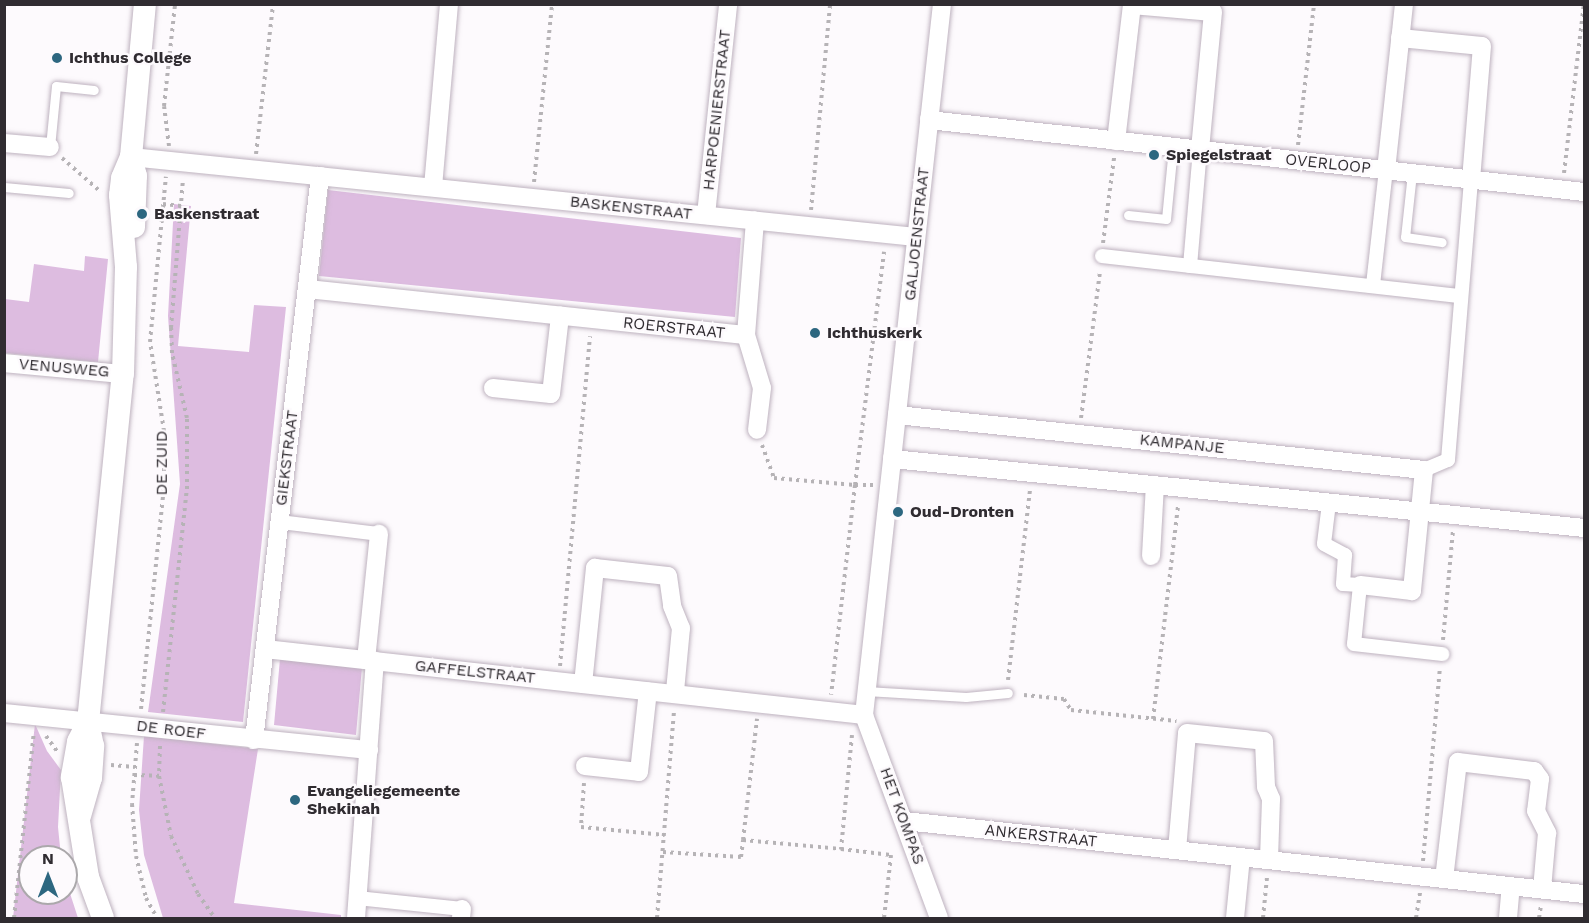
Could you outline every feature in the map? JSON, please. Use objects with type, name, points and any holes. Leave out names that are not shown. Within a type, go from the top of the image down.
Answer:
[{"type":"street","points":[[103,918],[88,878],[80,816],[91,778],[93,746],[88,722],[123,374],[126,267],[120,195],[122,178],[132,157],[145,4]]},
{"type":"street","points":[[433,188],[449,4]]},
{"type":"street","name":"HARPOENIERSTRAAT","points":[[706,215],[728,4]]},
{"type":"street","name":"GALJOENSTRAAT","points":[[859,714],[866,691],[942,4]]},
{"type":"street","points":[[1373,285],[1404,4]]},
{"type":"street","points":[[1116,141],[1132,5],[1213,12],[1190,266]]},
{"type":"street","points":[[1329,503],[1324,544],[1345,555],[1343,584],[1412,591],[1424,470],[1448,460],[1482,46],[1400,38]]},
{"type":"street","name":"OVERLOOP","points":[[929,120],[1584,192]]},
{"type":"street","points":[[4,143],[50,147]]},
{"type":"street","name":"BASKENSTRAAT","points":[[132,157],[177,159],[433,188],[916,237]]},
{"type":"street","name":"GIEKSTRAAT","points":[[254,740],[320,176]]},
{"type":"street","name":"ROERSTRAAT","points":[[307,289],[746,335],[755,220]]},
{"type":"street","points":[[1102,256],[1461,296]]},
{"type":"street","points":[[493,388],[551,394],[560,316]]},
{"type":"street","points":[[746,335],[762,388],[757,430]]},
{"type":"street","name":"VENUSWEG","points":[[4,363],[123,374]]},
{"type":"street","name":"KAMPANJE","points":[[897,415],[1424,470]]},
{"type":"street","points":[[892,459],[1584,528]]},
{"type":"street","points":[[1151,556],[1155,485]]},
{"type":"street","points":[[280,522],[379,534],[371,660],[369,750],[356,918]]},
{"type":"street","points":[[583,684],[595,568],[668,576],[672,606],[681,628],[675,692]]},
{"type":"street","points":[[1360,585],[1354,644],[1442,654]]},
{"type":"street","name":"GAFFELSTRAAT","points":[[265,649],[648,691],[675,692],[859,714]]},
{"type":"street","points":[[585,766],[639,772],[648,691]]},
{"type":"street","name":"DE ROEF","points":[[4,713],[369,750]]},
{"type":"street","name":"HET KOMPAS","points":[[859,714],[905,821],[939,918]]},
{"type":"street","points":[[1177,850],[1187,733],[1264,741],[1266,787],[1271,799],[1269,860]]},
{"type":"street","points":[[1444,879],[1458,762],[1533,771],[1540,778],[1536,811],[1547,833],[1542,889]]},
{"type":"street","name":"ANKERSTRAAT","points":[[905,821],[1584,894]]},
{"type":"street","points":[[1235,918],[1241,857]]},
{"type":"street","points":[[1508,918],[1511,886]]},
{"type":"street","points":[[357,898],[462,914]]},
{"type":"lane","points":[[50,147],[56,86],[94,90]]},
{"type":"lane","points":[[1128,215],[1166,219],[1173,147]]},
{"type":"lane","points":[[1412,173],[1405,237],[1442,242]]},
{"type":"lane","points":[[4,187],[69,194]]},
{"type":"lane","points":[[866,691],[966,697],[1008,693]]},
{"type":"path","name":"DE ZUID","points":[[157,918],[146,898],[136,856],[134,775],[164,486],[164,431],[150,342],[163,204],[177,159],[170,140],[164,106],[175,4]]},
{"type":"path","points":[[255,169],[273,4]]},
{"type":"path","points":[[533,198],[552,4]]},
{"type":"path","points":[[809,226],[830,4]]},
{"type":"path","points":[[1296,160],[1314,4]]},
{"type":"path","points":[[1563,189],[1584,4]]},
{"type":"path","points":[[1079,434],[1116,141]]},
{"type":"path","points":[[177,159],[181,206],[171,328],[172,353],[187,418],[187,479],[159,776],[163,806],[178,854],[215,918]]},
{"type":"path","points":[[163,204],[181,206]]},
{"type":"path","points":[[830,711],[886,235]]},
{"type":"path","points":[[145,305],[153,305]]},
{"type":"path","points":[[559,681],[591,319]]},
{"type":"path","points":[[757,430],[774,478],[855,484]]},
{"type":"path","points":[[1008,693],[1032,473]]},
{"type":"path","points":[[1153,719],[1180,488]]},
{"type":"path","points":[[1416,918],[1454,515]]},
{"type":"path","points":[[657,918],[675,692]]},
{"type":"path","points":[[1024,695],[1064,699],[1071,710],[1176,721],[1187,733]]},
{"type":"path","points":[[663,852],[741,857],[759,702]]},
{"type":"path","points":[[841,849],[859,714]]},
{"type":"path","points":[[14,918],[36,716]]},
{"type":"path","points":[[585,766],[581,827],[665,835]]},
{"type":"path","points":[[134,775],[159,776]]},
{"type":"path","points":[[743,840],[891,855],[884,918]]},
{"type":"path","points":[[1263,918],[1269,860]]},
{"type":"shaded area","points":[[328,190],[741,238],[735,317],[319,276]]},
{"type":"shaded area","points":[[174,204],[191,206],[178,346],[249,352],[254,305],[286,307],[243,722],[148,712],[180,484],[168,316]]},
{"type":"shaded area","points":[[85,256],[108,259],[98,362],[5,353],[5,299],[29,302],[34,264],[84,271]]},
{"type":"shaded area","points":[[280,659],[362,667],[356,735],[274,725]]},
{"type":"shaded area","points":[[35,724],[47,751],[61,770],[58,827],[60,845],[21,845]]},
{"type":"shaded area","points":[[144,736],[258,749],[234,903],[341,915],[341,918],[163,918],[144,855],[139,810]]},
{"type":"shaded area","points":[[18,874],[18,905],[74,905],[78,918],[13,918]]},
{"type":"place","name":"Ichthus College","points":[[57,58]]},
{"type":"place","name":"Spiegelstraat","points":[[1154,155]]},
{"type":"place","name":"Baskenstraat","points":[[142,214]]},
{"type":"place","name":"Ichthuskerk","points":[[815,333]]},
{"type":"place","name":"Oud-Dronten","points":[[898,512]]},
{"type":"place","name":"Evangeliegemeente Shekinah","points":[[295,800]]}]
